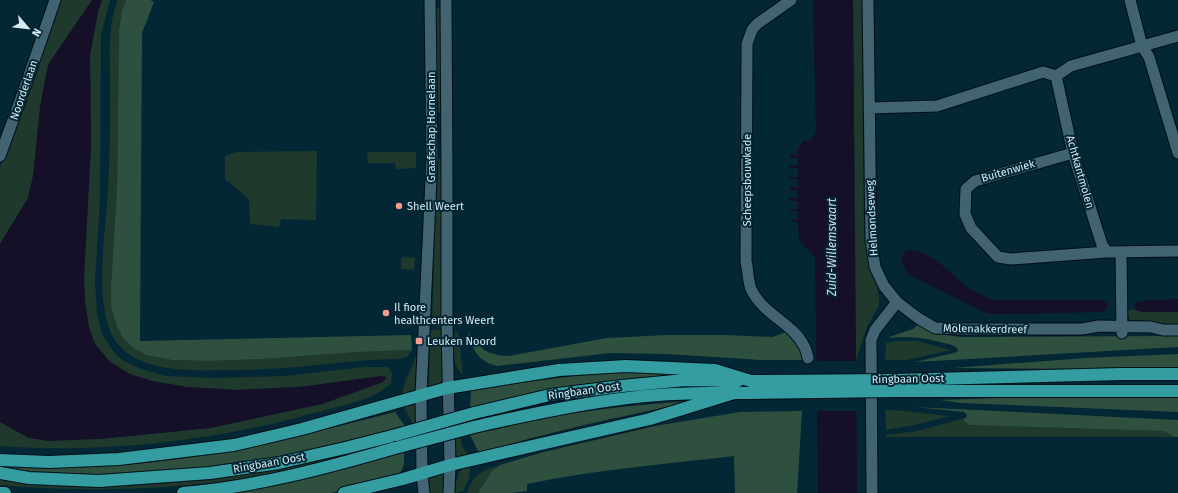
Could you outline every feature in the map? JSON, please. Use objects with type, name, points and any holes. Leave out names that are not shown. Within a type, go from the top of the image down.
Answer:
[{"type":"main road","points":[[0,460],[50,462],[119,459],[234,445],[302,429],[447,388],[559,370],[626,366],[715,370],[751,387]]},
{"type":"main road","name":"Ringbaan Oost","points":[[894,386],[1122,374],[1178,374]]},
{"type":"main road","name":"Ringbaan Oost","points":[[0,473],[36,478],[100,481],[210,473],[280,463],[345,448],[474,413],[550,395],[685,380],[751,387],[894,386],[1178,391]]},
{"type":"main road","name":"Ringbaan Oost","points":[[183,493],[206,491],[274,479],[346,462],[474,427],[552,409],[622,398],[734,393],[751,387]]},
{"type":"main road","points":[[344,493],[403,479],[450,465],[650,419],[734,393]]},
{"type":"street","name":"Noorderlaan","points":[[0,156],[55,0]]},
{"type":"street","name":"Graafschap Hornelaan","points":[[424,493],[422,473],[422,395],[432,158],[430,0]]},
{"type":"street","name":"Graafschap Hornelaan","points":[[446,0],[448,178],[447,388],[450,465],[449,493]]},
{"type":"street","name":"Scheepsbouwkade","points":[[792,0],[757,24],[752,30],[747,44],[746,261],[750,287],[759,302],[796,334],[804,346],[808,358]]},
{"type":"street","name":"Helmondseweg","points":[[868,0],[871,240],[875,266],[884,286],[897,302]]},
{"type":"street","points":[[1130,0],[1142,46],[1149,57],[1178,153]]},
{"type":"street","points":[[869,108],[937,106],[1043,72],[1056,76],[1071,66],[1178,36]]},
{"type":"street","name":"Achtkantmolen","points":[[1056,76],[1073,153],[1102,245],[1108,252]]},
{"type":"street","name":"Buitenwiek","points":[[1073,153],[975,181],[966,189],[965,214],[971,228],[998,257],[1011,259],[1108,252]]},
{"type":"street","points":[[1108,252],[1178,251]]},
{"type":"street","points":[[1121,252],[1122,330]]},
{"type":"street","points":[[872,493],[871,340],[875,330],[897,302]]},
{"type":"street","name":"Molenakkerdreef","points":[[897,302],[918,318],[935,328],[1082,329],[1099,326],[1122,330],[1151,327],[1164,330],[1178,330]]},
{"type":"green space","points":[[61,0],[92,0],[33,176],[28,198],[0,244],[0,167]]},
{"type":"green space","points":[[102,0],[110,0],[101,35],[100,199],[95,281],[97,315],[103,336],[113,351],[122,360],[141,369],[166,376],[216,378],[285,376],[365,367],[388,367],[392,373],[391,384],[378,393],[362,400],[279,422],[200,438],[160,443],[80,448],[0,446],[0,422],[29,438],[99,439],[210,428],[322,404],[383,382],[238,390],[187,387],[152,381],[130,374],[110,362],[95,344],[89,328],[85,301],[84,279],[91,143],[90,55],[98,12]]},
{"type":"green space","points":[[118,0],[126,0],[122,10],[119,30],[117,190],[111,306],[116,324],[135,349],[146,355],[172,360],[209,361],[262,359],[358,352],[412,350],[407,357],[399,359],[297,367],[242,370],[194,370],[174,369],[144,362],[126,352],[117,343],[110,332],[104,309],[102,275],[109,162],[110,42],[112,20]]},
{"type":"green space","points":[[126,0],[150,0],[154,2],[142,33],[140,341],[411,335],[412,350],[358,352],[262,359],[209,361],[172,360],[146,355],[135,349],[124,339],[116,324],[111,306],[111,287],[117,190],[119,30],[122,10]]},
{"type":"green space","points":[[853,0],[862,0],[864,235],[868,261],[876,280],[879,297],[879,305],[867,327],[856,360]]},
{"type":"green space","points":[[439,7],[442,9],[442,112],[440,113],[436,111],[435,9]]},
{"type":"green space","points":[[317,151],[316,220],[281,219],[279,227],[250,224],[249,199],[225,179],[225,156],[237,152]]},
{"type":"green space","points":[[367,152],[416,152],[416,168],[396,169],[395,163],[368,163]]},
{"type":"green space","points":[[443,158],[445,323],[432,322],[437,159]]},
{"type":"green space","points":[[404,257],[415,258],[414,270],[401,269],[401,259]]},
{"type":"green space","points":[[1134,309],[1142,312],[1178,312],[1178,326],[1130,322],[1127,311]]},
{"type":"green space","points":[[920,323],[945,335],[961,337],[1178,336],[1178,347],[915,362],[954,353],[958,350],[952,345],[928,339],[913,337],[888,338],[913,329]]},
{"type":"green space","points":[[445,329],[445,386],[428,391],[431,330]]},
{"type":"green space","points":[[789,331],[802,352],[802,360],[761,360],[667,354],[610,353],[497,366],[485,361],[477,354],[474,350],[468,332],[481,347],[490,353],[509,356],[607,338],[667,335],[773,337]]},
{"type":"green space","points":[[455,332],[458,332],[463,375],[459,371],[455,361]]},
{"type":"green space","points":[[898,341],[917,341],[951,350],[907,360],[885,360],[886,343]]},
{"type":"green space","points":[[1178,354],[1178,367],[1092,369],[953,368],[1086,358]]},
{"type":"green space","points":[[416,355],[419,359],[416,387],[413,393],[402,398],[405,381]]},
{"type":"green space","points":[[640,372],[693,373],[470,410],[471,391],[526,382],[593,374]]},
{"type":"green space","points":[[1114,396],[1178,397],[1178,412],[961,403],[940,400],[1000,398]]},
{"type":"green space","points":[[701,400],[589,424],[479,453],[470,435],[498,427],[556,416],[614,408]]},
{"type":"green space","points":[[414,403],[417,405],[418,422],[413,424],[403,405]]},
{"type":"green space","points":[[914,407],[1178,420],[1178,437],[1174,437],[1164,431],[969,425],[962,419],[966,418],[967,415],[964,412]]},
{"type":"green space","points":[[885,410],[950,416],[915,425],[886,430]]},
{"type":"green space","points":[[802,411],[797,493],[735,493],[734,456],[630,468],[553,479],[527,484],[527,491],[511,493],[478,493],[491,472],[500,465],[540,453],[655,426],[740,412]]},
{"type":"green space","points":[[395,412],[405,426],[284,456],[204,470],[99,477],[0,470],[0,464],[109,465],[177,459],[271,442]]},
{"type":"green space","points":[[962,419],[969,425],[1164,431],[1174,437],[886,437],[886,435],[916,431]]},
{"type":"green space","points":[[460,437],[463,448],[468,455],[458,458],[456,454],[455,439]]},
{"type":"green space","points":[[387,442],[388,445],[300,468],[271,474],[203,484],[169,487],[102,489],[68,489],[0,485],[0,480],[104,486],[174,483],[244,475],[278,469]]},
{"type":"green space","points":[[404,452],[404,463],[401,472],[395,477],[331,493],[201,493],[367,461]]},
{"type":"green space","points":[[471,462],[469,479],[463,491],[456,493],[456,482],[458,475]]},
{"type":"green space","points":[[500,465],[491,472],[478,493],[467,493],[472,481],[479,474]]},
{"type":"green space","points":[[445,470],[446,493],[430,493],[429,474]]},
{"type":"water","points":[[92,0],[102,0],[98,12],[90,55],[91,143],[84,279],[85,301],[89,328],[95,344],[110,362],[130,374],[152,381],[187,387],[238,390],[299,387],[381,376],[387,377],[383,382],[322,404],[210,428],[99,439],[48,441],[29,438],[0,422],[0,244],[28,198],[33,176],[40,107],[49,63]]},
{"type":"water","name":"Zuid-Willemsvaart","points":[[813,0],[853,0],[857,493],[818,493],[815,257],[799,241],[798,222],[791,222],[791,220],[798,219],[798,211],[790,211],[790,209],[798,209],[798,201],[790,201],[789,198],[798,198],[798,191],[791,190],[790,187],[798,187],[798,179],[789,179],[789,177],[798,177],[798,168],[790,169],[790,166],[798,165],[798,158],[790,158],[790,155],[798,155],[798,148],[805,140],[808,143],[816,133]]},
{"type":"water","points":[[908,250],[917,251],[933,258],[971,289],[992,299],[1102,300],[1108,304],[1108,307],[1101,312],[991,314],[983,312],[911,276],[902,263],[902,256]]},
{"type":"water","points":[[1178,299],[1178,312],[1142,312],[1135,310],[1134,306],[1137,302],[1141,301]]},
{"type":"pier","points":[[814,361],[858,361],[858,411],[815,411]]},
{"type":"place","name":"Shell Weert","points":[[399,206]]},
{"type":"place","name":"Il fiore healthcenters Weert","points":[[386,313]]},
{"type":"place","name":"Leuken Noord","points":[[419,341]]}]
